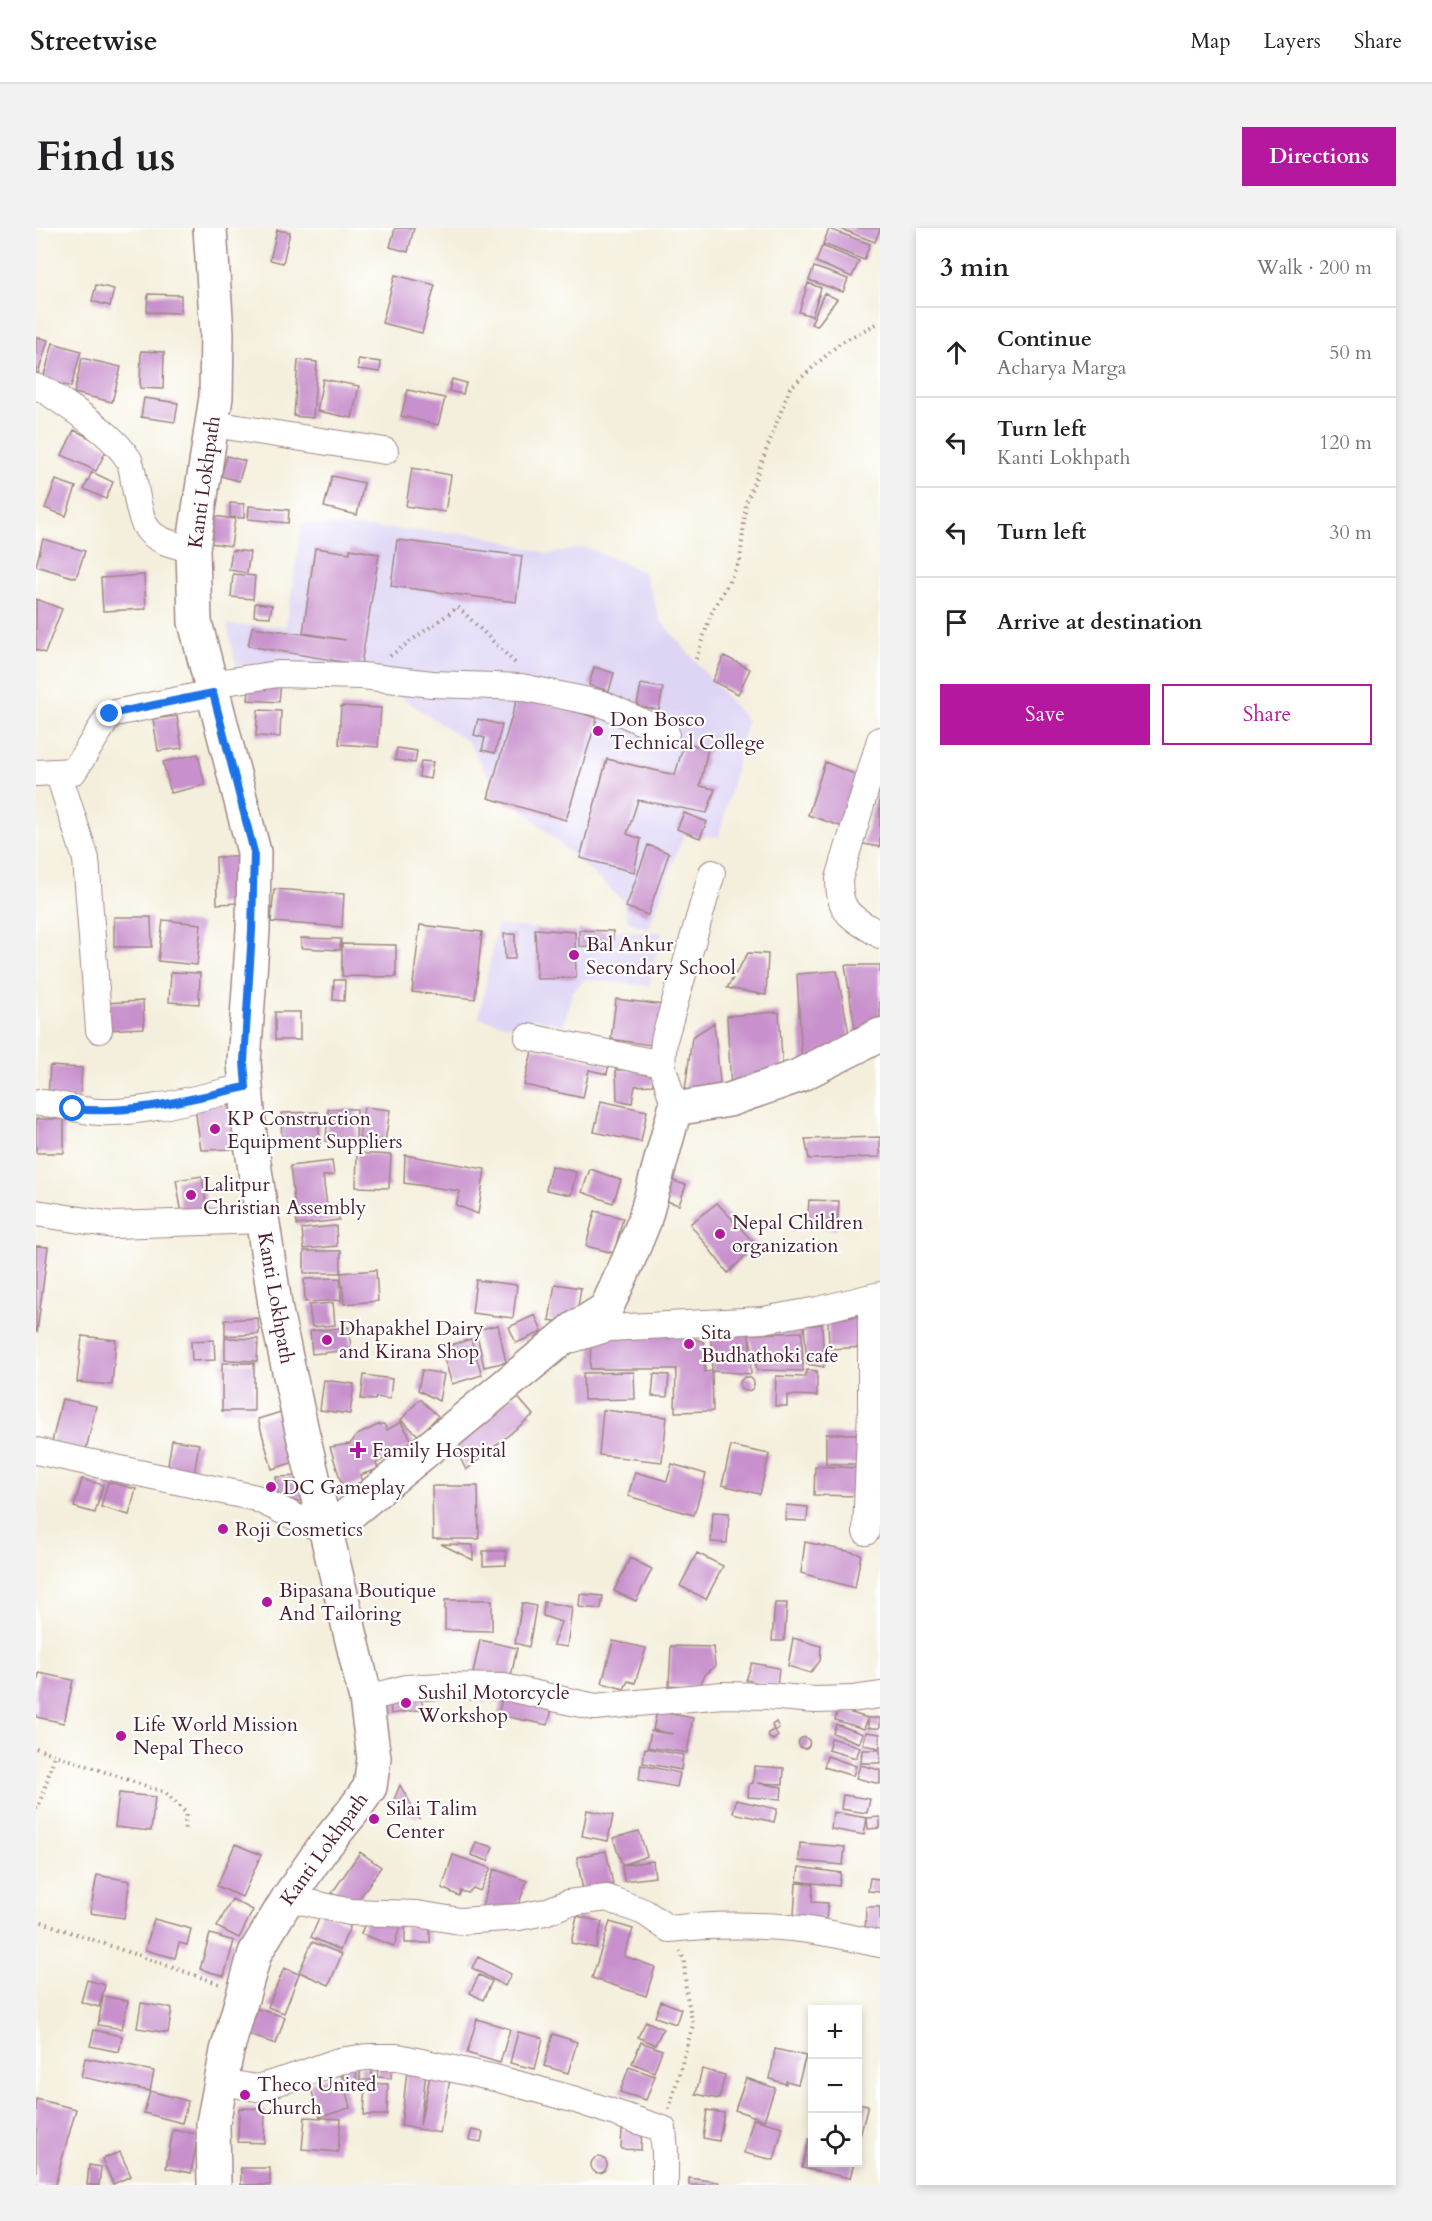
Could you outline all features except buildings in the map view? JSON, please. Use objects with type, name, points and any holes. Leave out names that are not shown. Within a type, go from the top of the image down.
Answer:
[{"type":"main road","name":"Kanti Lokhpath","points":[[210,228],[217,332],[216,397],[193,549],[195,622],[254,852],[244,1062],[250,1136],[276,1311],[366,1699],[374,1758],[370,1787],[288,1898],[255,1953],[227,2050],[213,2123],[214,2185]]},
{"type":"main road","points":[[327,1532],[574,1329],[606,1309],[644,1222],[675,1109],[729,1100],[798,1076],[880,1035]]},
{"type":"street","points":[[36,387],[45,390],[102,431],[130,461],[142,522],[150,534],[167,544],[193,549]]},
{"type":"street","points":[[213,424],[385,451]]},
{"type":"street","points":[[99,1030],[86,859],[47,772],[74,771],[110,714],[278,674],[362,676],[432,684],[521,687],[543,691],[603,704],[666,733]]},
{"type":"street","points":[[880,740],[839,879],[839,897],[843,908],[854,919],[880,935]]},
{"type":"street","points":[[675,1109],[662,1064],[664,1040],[712,873]]},
{"type":"street","points":[[528,1036],[662,1064]]},
{"type":"street","points":[[39,1102],[100,1112],[150,1107],[246,1087]]},
{"type":"street","points":[[36,1213],[113,1225],[263,1220]]},
{"type":"street","points":[[558,1343],[609,1328],[763,1320],[875,1296],[866,1532]]},
{"type":"street","points":[[36,1450],[256,1498],[327,1532]]},
{"type":"street","points":[[366,1699],[406,1688],[443,1686],[504,1687],[595,1707],[723,1695],[824,1700],[880,1695]]},
{"type":"street","points":[[288,1898],[350,1912],[417,1914],[460,1921],[519,1917],[545,1912],[568,1903],[607,1898],[644,1912],[669,1929],[704,1925],[778,1927],[820,1932],[880,1944]]},
{"type":"street","points":[[221,2082],[257,2088],[339,2061],[367,2057],[399,2057],[515,2083],[576,2100],[663,2129],[665,2185]]},
{"type":"path","points":[[696,659],[711,614],[740,561],[746,503],[790,388],[840,343],[880,322]]},
{"type":"path","points":[[362,676],[458,607],[543,691]]},
{"type":"path","points":[[36,1748],[166,1793],[186,1814],[184,1833]]},
{"type":"path","points":[[36,1808],[38,1808],[55,1755]]},
{"type":"path","points":[[36,1920],[243,1994]]},
{"type":"path","points":[[663,2129],[693,2025],[686,1991],[684,1960],[669,1929]]},
{"type":"shaded area","name":"Don Bosco Technical College","points":[[302,524],[478,534],[549,554],[585,547],[644,572],[661,621],[747,721],[719,837],[684,834],[648,929],[628,921],[623,901],[491,781],[468,742],[400,697],[307,672],[236,666],[227,625],[286,626]]},
{"type":"shaded area","name":"Bal Ankur Secondary School","points":[[497,925],[575,932],[579,930],[662,932],[649,986],[585,979],[572,992],[564,1025],[532,1018],[534,1031],[479,1018]]},
{"type":"place","name":"Don Bosco Technical College","points":[[598,731]]},
{"type":"place","name":"Bal Ankur Secondary School","points":[[574,955]]},
{"type":"place","name":"KP Construction Equipment Suppliers","points":[[215,1129]]},
{"type":"place","name":"Lalitpur Christian Assembly","points":[[191,1195]]},
{"type":"place","name":"Nepal Children organization","points":[[720,1234]]},
{"type":"place","name":"Dhapakhel Dairy and Kirana Shop","points":[[327,1340]]},
{"type":"place","name":"Sita Budhathoki cafe","points":[[689,1344]]},
{"type":"place","name":"Family Hospital","points":[[358,1450]]},
{"type":"place","name":"DC Gameplay","points":[[271,1487]]},
{"type":"place","name":"Roji Cosmetics","points":[[223,1529]]},
{"type":"place","name":"Bipasana Boutique And Tailoring","points":[[267,1602]]},
{"type":"place","name":"Sushil Motorcycle Workshop","points":[[406,1703]]},
{"type":"place","name":"Life World Mission Nepal Theco","points":[[121,1736]]},
{"type":"place","name":"Silai Talim Center","points":[[374,1819]]},
{"type":"place","name":"Theco United Church","points":[[245,2095]]},
{"type":"route","points":[[73,1109],[100,1112],[150,1107],[246,1087],[244,1062],[254,852],[213,693],[110,714]]}]
